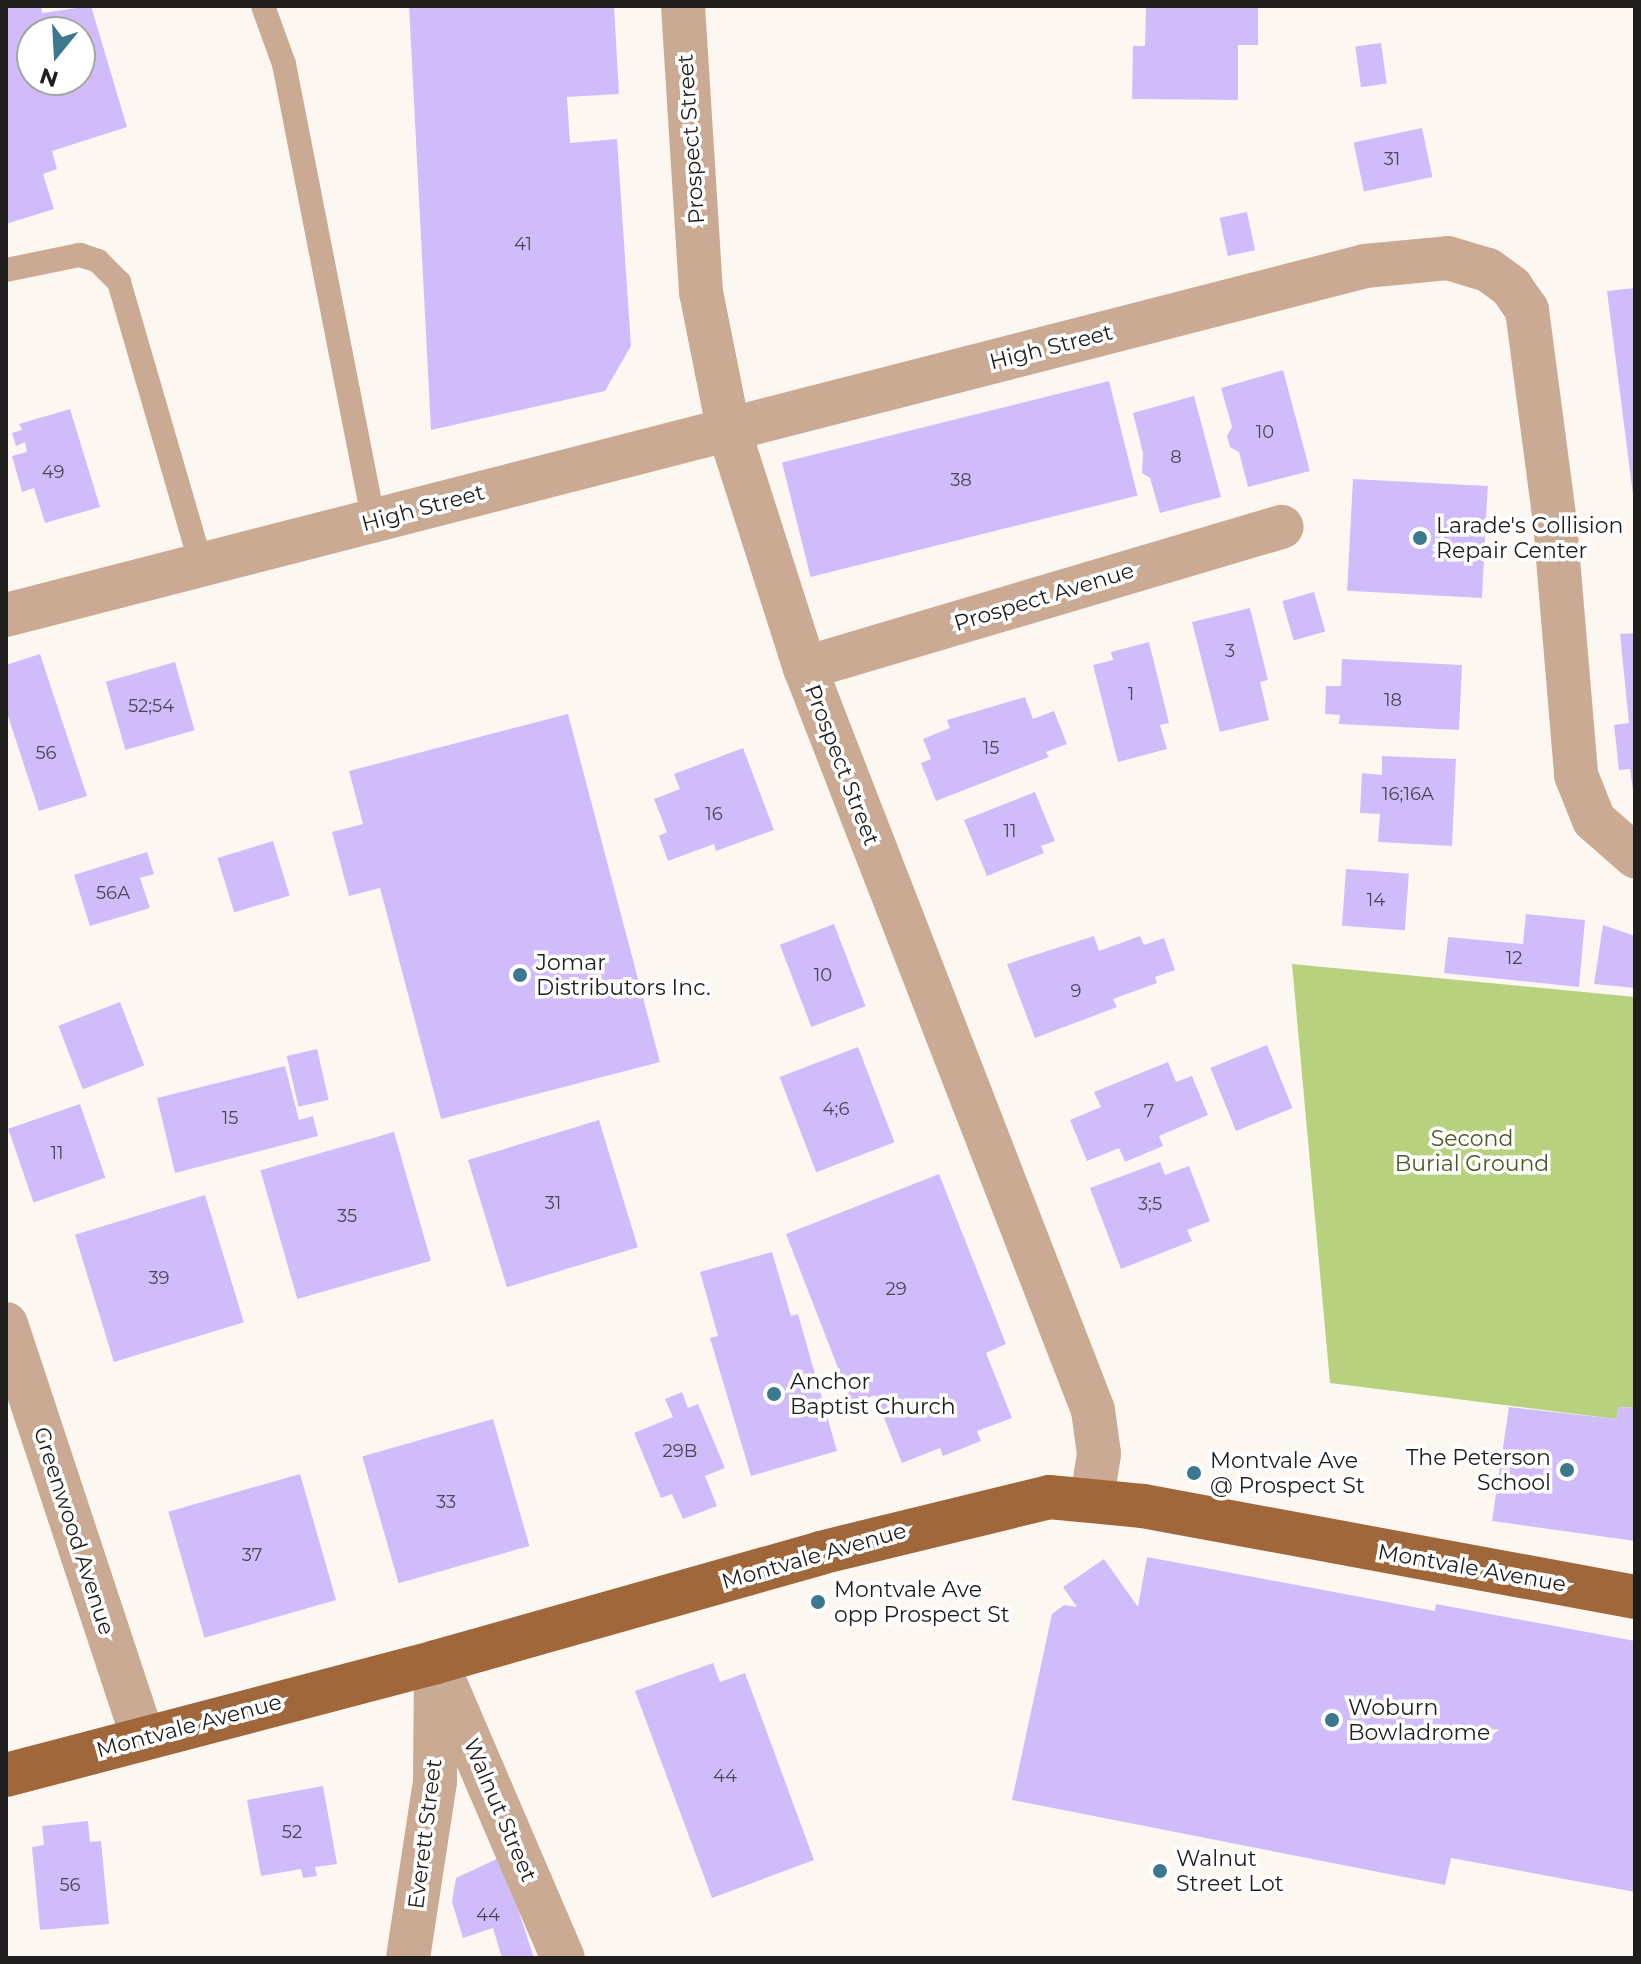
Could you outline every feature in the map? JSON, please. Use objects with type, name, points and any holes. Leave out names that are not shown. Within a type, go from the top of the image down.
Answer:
[{"type":"main road","name":"Montvale Avenue","points":[[6,1775],[436,1662],[920,1526],[1028,1500],[1092,1498],[1635,1597]]},
{"type":"street","name":"Prospect Street","points":[[683,6],[701,292],[728,427],[805,668],[1093,1410],[1099,1454],[1092,1498]]},
{"type":"street","name":"High Street","points":[[6,615],[728,427],[1365,266],[1433,256],[1488,270],[1520,297],[1534,334],[1576,775],[1594,820],[1635,856]]},
{"type":"street","name":"Prospect Avenue","points":[[805,668],[1282,527]]},
{"type":"street","name":"Greenwood Avenue","points":[[6,1324],[143,1738]]},
{"type":"street","name":"Everett Street","points":[[408,1958],[435,1781],[436,1662]]},
{"type":"street","name":"Walnut Street","points":[[436,1662],[563,1958]]},
{"type":"lane","points":[[263,6],[284,64],[374,521]]},
{"type":"lane","points":[[6,270],[80,255],[98,261],[119,282],[201,565]]},
{"type":"green space","name":"Second Burial Ground","points":[[1292,964],[1635,997],[1635,1408],[1619,1407],[1616,1419],[1330,1383]]},
{"type":"building","points":[[6,6],[41,6],[42,13],[91,6],[94,16],[16,16],[16,96],[96,96],[96,23],[127,127],[52,151],[57,169],[43,174],[54,209],[6,224]]},
{"type":"building","points":[[409,6],[614,6],[619,94],[567,97],[570,143],[617,139],[631,346],[605,391],[431,430]]},
{"type":"building","points":[[1146,6],[1258,6],[1258,45],[1238,45],[1238,100],[1132,99],[1133,46],[1145,46]]},
{"type":"building","points":[[1381,43],[1387,84],[1361,87],[1355,47]]},
{"type":"building","points":[[1422,128],[1432,177],[1364,191],[1354,143]]},
{"type":"building","points":[[1247,212],[1255,250],[1228,256],[1220,218]]},
{"type":"building","points":[[1635,288],[1635,495],[1633,495],[1607,291]]},
{"type":"building","points":[[1283,370],[1310,471],[1248,487],[1239,452],[1230,447],[1227,436],[1232,427],[1221,388]]},
{"type":"building","points":[[1109,381],[1138,495],[811,577],[782,463]]},
{"type":"building","points":[[1194,396],[1221,497],[1160,513],[1150,478],[1142,473],[1143,453],[1133,413]]},
{"type":"building","points":[[70,409],[100,507],[45,523],[34,488],[22,492],[12,456],[27,452],[25,442],[16,446],[12,433],[22,430],[19,424]]},
{"type":"building","name":"Larade's Collision Repair Center","points":[[1353,479],[1488,486],[1482,598],[1347,591]]},
{"type":"building","points":[[1314,592],[1325,631],[1294,641],[1282,601]]},
{"type":"building","points":[[1250,608],[1268,680],[1260,682],[1269,720],[1220,732],[1192,622]]},
{"type":"building","points":[[1635,633],[1633,791],[1630,769],[1619,770],[1614,725],[1629,723],[1620,634]]},
{"type":"building","points":[[1149,642],[1169,723],[1160,725],[1167,749],[1118,762],[1093,665],[1113,660],[1111,652]]},
{"type":"building","points":[[40,654],[87,796],[39,811],[6,710],[6,665]]},
{"type":"building","points":[[1342,659],[1462,665],[1459,730],[1339,724],[1340,715],[1325,714],[1326,686],[1341,686]]},
{"type":"building","points":[[175,662],[195,730],[125,750],[106,682]]},
{"type":"building","points":[[1025,697],[1033,719],[1054,711],[1067,744],[1046,752],[1049,757],[936,801],[921,763],[931,759],[923,739],[950,728],[947,720]]},
{"type":"building","name":"Jomar Distributors Inc.","points":[[568,714],[660,1062],[441,1119],[380,888],[349,896],[332,832],[363,824],[349,771]]},
{"type":"building","points":[[743,748],[774,830],[716,851],[714,844],[668,861],[659,836],[667,832],[654,799],[680,789],[674,774]]},
{"type":"building","points":[[1382,756],[1456,759],[1452,846],[1378,842],[1380,814],[1360,813],[1362,773],[1382,775]]},
{"type":"building","points":[[1035,792],[1055,841],[1041,846],[1044,853],[987,876],[964,820]]},
{"type":"building","points":[[273,841],[290,896],[234,912],[218,858]]},
{"type":"building","points":[[147,852],[154,874],[140,878],[150,908],[90,926],[74,875]]},
{"type":"building","points":[[1346,869],[1409,873],[1405,930],[1342,926]]},
{"type":"building","points":[[1526,914],[1585,920],[1579,987],[1444,973],[1448,937],[1523,944]]},
{"type":"building","points":[[834,924],[866,1006],[811,1027],[780,945]]},
{"type":"building","points":[[1603,925],[1635,936],[1635,988],[1594,984]]},
{"type":"building","points":[[1094,936],[1099,951],[1140,936],[1144,945],[1164,938],[1175,970],[1155,977],[1157,983],[1113,999],[1117,1007],[1035,1038],[1007,964]]},
{"type":"building","points":[[120,1002],[144,1065],[83,1089],[58,1026]]},
{"type":"building","points":[[1267,1045],[1292,1108],[1236,1131],[1210,1068]]},
{"type":"building","points":[[858,1047],[895,1142],[816,1172],[780,1077]]},
{"type":"building","points":[[317,1049],[329,1100],[298,1107],[287,1056]]},
{"type":"building","points":[[1168,1062],[1176,1082],[1192,1076],[1208,1115],[1159,1136],[1163,1146],[1125,1162],[1119,1148],[1087,1161],[1070,1120],[1101,1107],[1094,1092]]},
{"type":"building","points":[[285,1066],[299,1120],[313,1116],[318,1136],[175,1173],[157,1098]]},
{"type":"building","points":[[80,1104],[105,1178],[34,1202],[8,1129]]},
{"type":"building","points":[[599,1120],[638,1247],[507,1287],[468,1160]]},
{"type":"building","points":[[394,1132],[431,1261],[297,1299],[260,1170]]},
{"type":"building","points":[[1160,1162],[1165,1175],[1189,1166],[1210,1221],[1187,1230],[1192,1241],[1121,1269],[1090,1188]]},
{"type":"building","points":[[939,1174],[1006,1344],[986,1353],[1012,1418],[977,1431],[981,1441],[943,1456],[940,1448],[902,1463],[875,1395],[852,1404],[786,1234]]},
{"type":"building","points":[[205,1195],[244,1322],[114,1362],[75,1235]]},
{"type":"building","name":"Anchor Baptist Church","points":[[772,1252],[791,1316],[798,1314],[837,1451],[751,1476],[710,1338],[718,1336],[700,1272]]},
{"type":"building","points":[[682,1392],[688,1408],[698,1404],[725,1468],[705,1476],[717,1506],[683,1519],[672,1494],[661,1498],[634,1433],[673,1417],[665,1399]]},
{"type":"building","name":"The Peterson School","points":[[1509,1407],[1616,1419],[1619,1407],[1635,1408],[1635,1541],[1492,1521]]},
{"type":"building","points":[[493,1419],[529,1546],[399,1583],[362,1456]]},
{"type":"building","points":[[300,1474],[336,1600],[204,1638],[168,1512]]},
{"type":"building","name":"Woburn Bowladrome","points":[[1147,1557],[1435,1611],[1436,1604],[1635,1641],[1635,1892],[1451,1858],[1445,1885],[1012,1800],[1052,1614],[1064,1605],[1077,1607],[1063,1587],[1104,1559],[1138,1607]]},
{"type":"building","points":[[713,1663],[720,1682],[745,1673],[814,1860],[712,1898],[635,1691]]},
{"type":"building","points":[[323,1786],[337,1864],[315,1867],[317,1876],[303,1878],[301,1869],[261,1876],[247,1800]]},
{"type":"building","points":[[88,1821],[90,1842],[101,1841],[109,1924],[40,1930],[32,1847],[44,1845],[42,1826]]},
{"type":"building","points":[[501,1857],[534,1958],[502,1958],[493,1928],[463,1938],[452,1902],[456,1878]]},
{"type":"place","name":"Larade's Collision Repair Center","points":[[1420,538]]},
{"type":"place","name":"Jomar Distributors Inc.","points":[[520,975]]},
{"type":"place","name":"Anchor Baptist Church","points":[[774,1394]]},
{"type":"place","name":"The Peterson School","points":[[1567,1470]]},
{"type":"place","name":"Montvale Ave @ Prospect St","points":[[1194,1473]]},
{"type":"place","name":"Montvale Ave opp Prospect St","points":[[818,1602]]},
{"type":"place","name":"Woburn Bowladrome","points":[[1332,1720]]},
{"type":"place","name":"Walnut Street Lot","points":[[1160,1871]]}]
